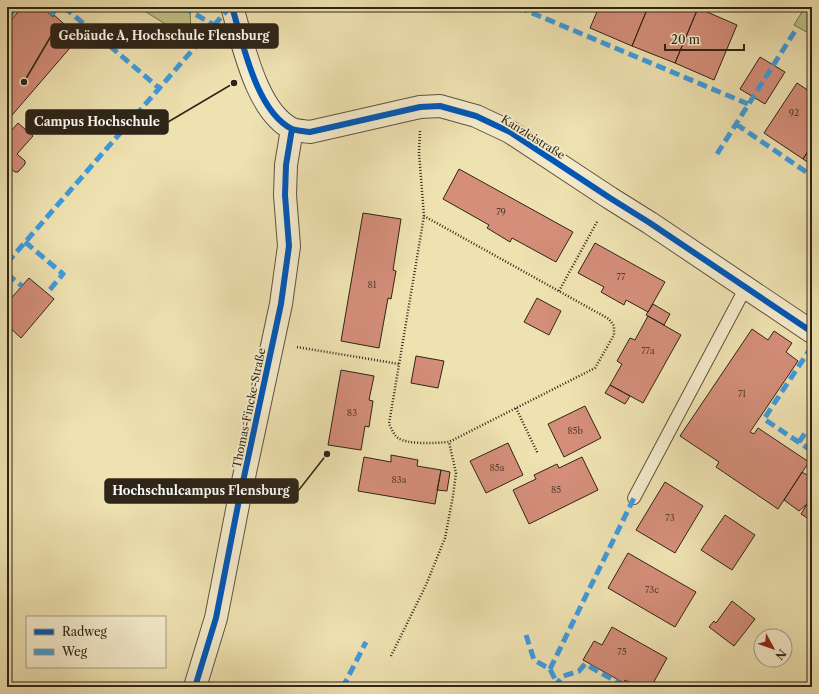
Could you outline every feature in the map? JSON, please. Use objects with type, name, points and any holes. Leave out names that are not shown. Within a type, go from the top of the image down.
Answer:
[{"type":"street","points":[[232,7],[254,79],[273,114],[292,129]]},
{"type":"street","name":"Kanzleistraße","points":[[292,129],[310,132],[420,107],[440,106],[476,116],[510,132],[650,223],[812,332]]},
{"type":"street","name":"Thomas-Fincke-Straße","points":[[195,687],[216,618],[281,304],[289,246],[285,195],[286,165],[292,129]]},
{"type":"lane","points":[[634,498],[746,287]]},
{"type":"path","points":[[420,107],[419,153],[424,216],[390,424],[393,432],[398,438],[408,441],[432,444],[449,442],[595,368],[614,335],[614,326],[609,319],[424,216]]},
{"type":"path","points":[[559,291],[610,198]]},
{"type":"path","points":[[273,343],[399,364]]},
{"type":"path","points":[[516,408],[538,454]]},
{"type":"path","points":[[392,656],[426,585],[444,538],[453,496],[456,473],[449,442]]},
{"type":"green space","points":[[138,7],[190,7],[191,40]]},
{"type":"green space","points":[[805,7],[812,10],[812,35],[794,25]]},
{"type":"building","points":[[22,7],[42,7],[53,17],[54,15],[80,38],[7,121],[7,25]]},
{"type":"building","points":[[599,7],[648,7],[632,46],[590,28]]},
{"type":"building","points":[[648,7],[698,8],[675,63],[632,46]]},
{"type":"building","points":[[698,8],[737,25],[714,80],[675,63]]},
{"type":"building","points":[[760,57],[785,72],[765,104],[740,89]]},
{"type":"building","points":[[797,83],[812,93],[812,145],[803,159],[764,133]]},
{"type":"building","points":[[18,123],[33,136],[17,154],[25,161],[25,164],[18,172],[15,172],[7,166],[7,128],[11,131]]},
{"type":"building","points":[[812,145],[812,165],[803,159]]},
{"type":"building","points":[[459,169],[573,232],[556,262],[512,238],[510,242],[487,228],[489,225],[443,199]]},
{"type":"building","points":[[363,213],[401,219],[393,270],[396,271],[391,299],[388,298],[379,348],[341,341]]},
{"type":"building","points":[[595,243],[665,282],[648,312],[626,300],[624,305],[601,292],[604,287],[578,273]]},
{"type":"building","points":[[29,278],[54,299],[21,338],[7,325],[7,303]]},
{"type":"building","points":[[537,298],[561,311],[549,335],[524,322]]},
{"type":"building","points":[[653,304],[670,314],[664,325],[646,315]]},
{"type":"building","points":[[648,316],[681,335],[643,403],[610,385],[622,364],[617,361],[630,338],[635,340]]},
{"type":"building","points":[[752,329],[768,340],[774,331],[792,343],[786,352],[798,361],[750,432],[754,434],[758,428],[809,462],[778,509],[716,467],[719,462],[680,436]]},
{"type":"building","points":[[416,356],[444,361],[438,388],[411,383]]},
{"type":"building","points":[[341,370],[374,376],[369,400],[373,401],[369,427],[365,426],[361,450],[328,445]]},
{"type":"building","points":[[610,385],[630,396],[625,404],[605,393]]},
{"type":"building","points":[[585,406],[601,438],[564,457],[548,424]]},
{"type":"building","points":[[508,443],[523,475],[486,493],[470,461]]},
{"type":"building","points":[[391,455],[418,460],[417,466],[441,470],[435,504],[358,491],[364,457],[391,462]]},
{"type":"building","points":[[582,457],[598,490],[529,524],[513,490],[536,479],[534,475],[557,464],[559,468]]},
{"type":"building","points":[[441,470],[450,472],[447,491],[437,490]]},
{"type":"building","points":[[802,472],[812,478],[812,496],[806,505],[799,511],[784,500]]},
{"type":"building","points":[[665,482],[703,506],[675,553],[636,530]]},
{"type":"building","points":[[812,496],[812,521],[801,514]]},
{"type":"building","points":[[725,515],[755,535],[732,570],[701,550]]},
{"type":"building","points":[[628,553],[696,592],[675,627],[608,588]]},
{"type":"building","points":[[732,601],[755,619],[734,646],[709,627],[714,621],[716,623]]},
{"type":"building","points":[[612,627],[667,658],[651,687],[638,687],[625,680],[624,683],[583,660],[594,641],[602,645]]},
{"type":"marked path","points":[[7,19],[17,7]]},
{"type":"marked path","points":[[51,15],[58,7]]},
{"type":"marked path","points":[[64,7],[159,88]]},
{"type":"marked path","points":[[183,7],[214,25]]},
{"type":"marked path","points":[[7,263],[230,7]]},
{"type":"marked path","points":[[518,7],[748,104]]},
{"type":"marked path","points":[[717,154],[795,31]]},
{"type":"marked path","points":[[736,124],[812,176]]},
{"type":"marked path","points":[[7,171],[10,168]]},
{"type":"marked path","points":[[25,242],[63,274],[47,293]]},
{"type":"marked path","points":[[7,274],[22,286]]},
{"type":"marked path","points":[[812,346],[764,419],[812,451]]},
{"type":"marked path","points":[[799,442],[806,432]]},
{"type":"marked path","points":[[550,669],[634,498]]},
{"type":"marked path","points":[[526,635],[534,660],[550,669],[557,683]]},
{"type":"marked path","points":[[341,687],[345,683],[366,642]]},
{"type":"marked path","points":[[554,687],[563,676],[579,671],[585,664],[626,687]]},
{"type":"cycle path","points":[[232,7],[246,57],[260,92],[269,107],[280,120],[292,129],[310,132],[420,107],[440,106],[476,116],[510,132],[650,223],[812,332]]},
{"type":"cycle path","points":[[195,687],[216,618],[238,505],[281,304],[289,246],[285,195],[286,165],[292,129]]},
{"type":"place","name":"Gebäude A, Hochschule Flensburg","points":[[24,82]]},
{"type":"place","name":"Campus Hochschule","points":[[234,83]]},
{"type":"place","name":"Hochschulcampus Flensburg","points":[[327,454]]}]
